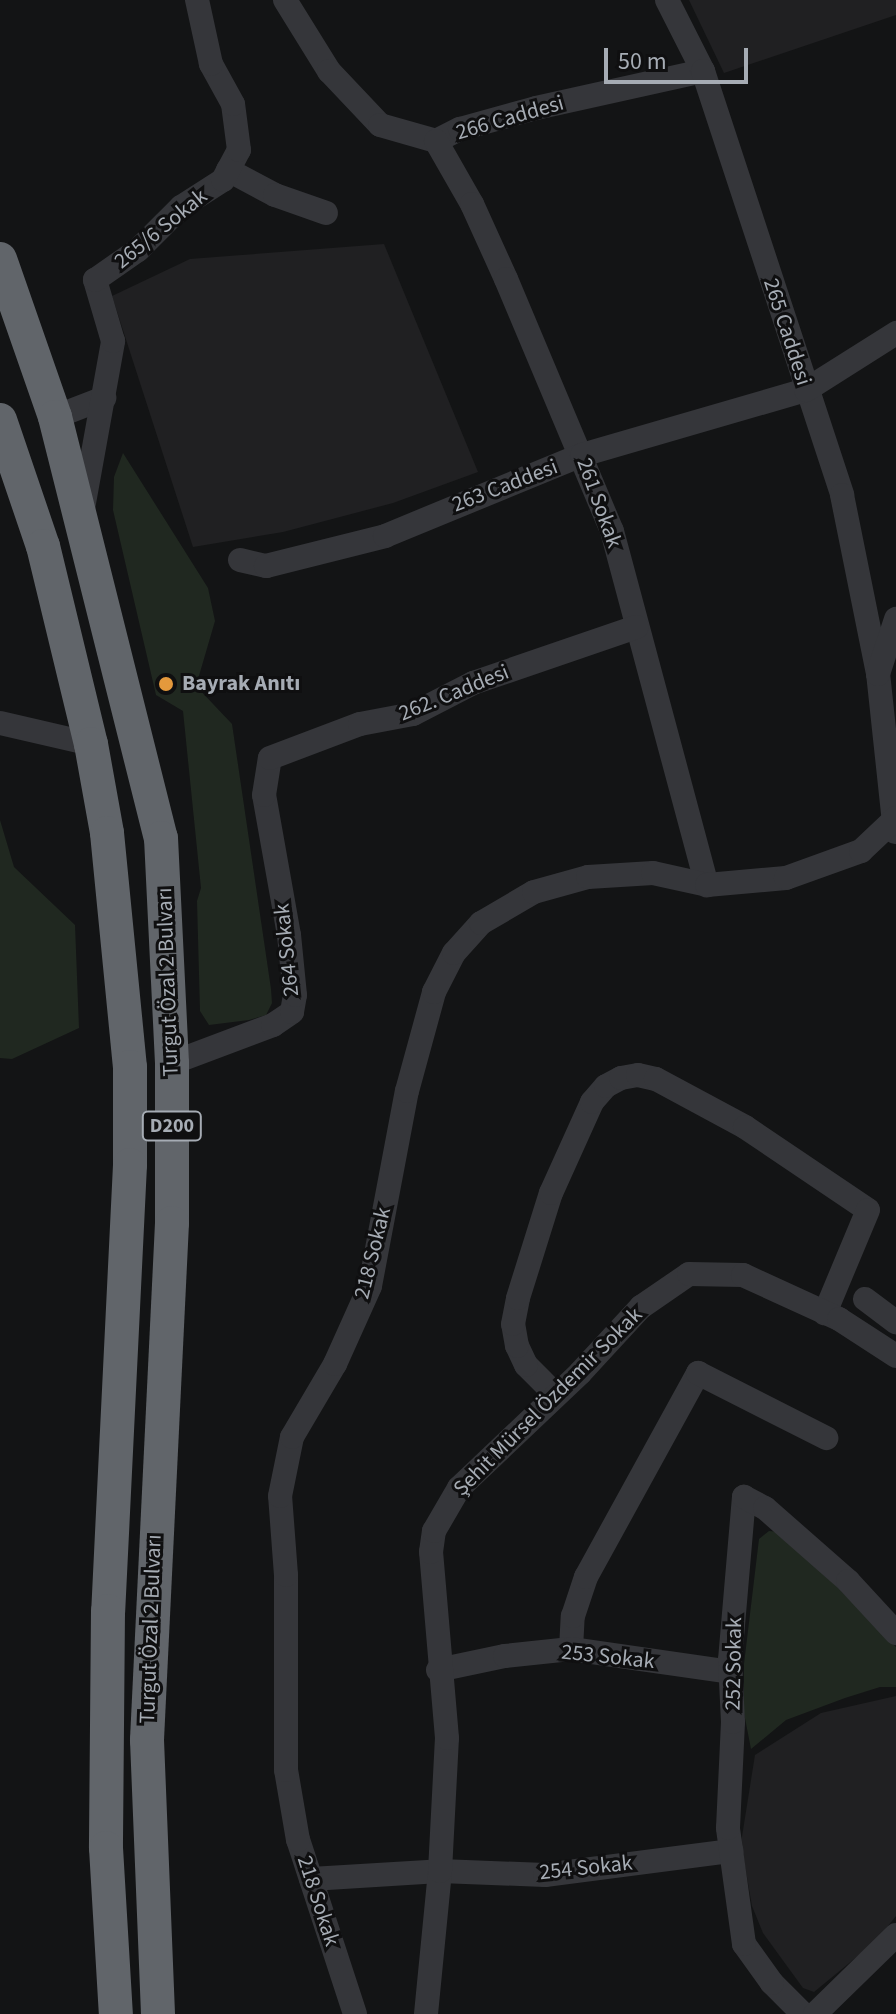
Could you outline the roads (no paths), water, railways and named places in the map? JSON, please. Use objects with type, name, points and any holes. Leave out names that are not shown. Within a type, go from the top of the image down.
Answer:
[{"type":"highway","name":"Turgut Özal 2 Bulvarı","points":[[0,259],[55,417],[161,838],[172,1063],[172,1223],[147,1740],[158,2014]]},
{"type":"highway","name":"Turgut Özal 2 Bulvarı","points":[[0,420],[43,546],[91,744],[107,833],[130,1067],[130,1165],[108,1611],[106,1848],[116,2014]]},
{"type":"street","points":[[197,0],[211,64],[233,104],[239,150],[228,170],[275,195],[326,213]]},
{"type":"street","name":"265 Caddesi","points":[[667,0],[703,71],[842,495],[878,674],[894,825]]},
{"type":"street","name":"266 Caddesi","points":[[295,3],[329,71],[380,125],[436,141],[460,129],[536,108],[703,71]]},
{"type":"street","name":"261 Sokak","points":[[436,141],[472,204],[612,531],[707,885]]},
{"type":"street","name":"265/6 Sokak","points":[[80,524],[113,341],[95,280],[138,250],[181,207],[223,180],[228,170]]},
{"type":"street","name":"263 Caddesi","points":[[240,560],[266,566],[385,536],[582,455],[806,390],[896,333]]},
{"type":"street","points":[[55,417],[104,398]]},
{"type":"street","points":[[878,674],[896,619]]},
{"type":"street","name":"262. Caddesi","points":[[270,758],[360,724],[413,714],[473,683],[637,627]]},
{"type":"street","points":[[0,723],[91,744]]},
{"type":"street","name":"264 Sokak","points":[[172,1063],[273,1025],[292,1012],[295,995],[289,935],[264,795],[270,758]]},
{"type":"street","name":"218 Sokak","points":[[355,2014],[298,1840],[286,1770],[286,1575],[280,1496],[292,1437],[335,1364],[370,1286],[407,1091],[434,992],[454,953],[481,923],[534,892],[588,877],[653,873],[707,885],[786,878],[861,851],[894,825]]},
{"type":"street","points":[[556,1395],[526,1365],[517,1346],[513,1324],[518,1298],[551,1193],[592,1102],[606,1086],[621,1078],[638,1075],[656,1079],[745,1127],[868,1210],[825,1313]]},
{"type":"street","name":"Şehit Mürsel Özdemir Sokak","points":[[426,2014],[440,1871],[447,1738],[438,1670],[431,1552],[434,1531],[459,1488],[556,1395],[641,1307],[689,1274],[743,1275],[825,1313],[896,1356]]},
{"type":"street","points":[[865,1299],[896,1322]]},
{"type":"street","points":[[571,1649],[573,1616],[586,1577],[698,1373],[826,1438]]},
{"type":"street","name":"252 Sokak","points":[[803,2014],[772,1983],[744,1944],[728,1828],[733,1722],[730,1672],[744,1497],[765,1508],[848,1581],[896,1633]]},
{"type":"street","name":"253 Sokak","points":[[438,1670],[505,1656],[571,1649],[730,1672]]},
{"type":"street","name":"254 Sokak","points":[[311,1879],[440,1871],[545,1875],[731,1851]]},
{"type":"street","points":[[815,2014],[896,1935]]},
{"type":"place","name":"Bayrak Anıtı","points":[[166,684]]}]
